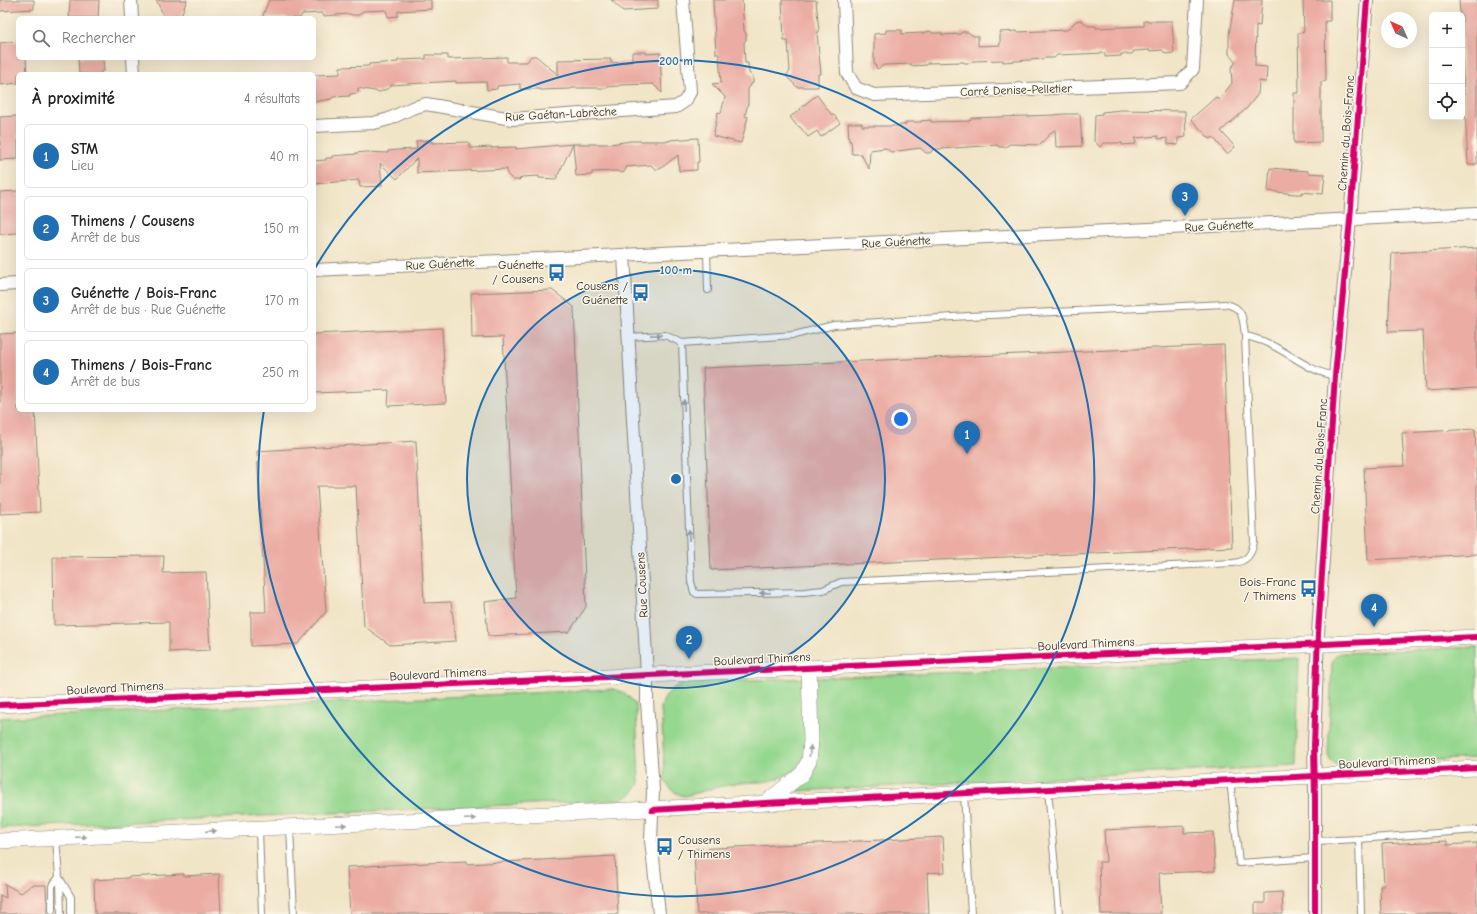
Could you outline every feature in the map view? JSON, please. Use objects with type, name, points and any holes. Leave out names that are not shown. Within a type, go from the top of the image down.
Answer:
[{"type":"street","points":[[131,0],[132,16]]},
{"type":"street","name":"Rue Gaétan-Labrèche","points":[[316,126],[374,123],[389,119],[412,108],[426,104],[512,119],[676,107],[685,101],[690,92],[683,0]]},
{"type":"street","name":"Carré Denise-Pelletier","points":[[844,0],[847,73],[856,88],[874,95],[1180,83],[1193,69],[1197,0]]},
{"type":"street","name":"Chemin du Bois-Franc","points":[[1315,914],[1314,745],[1317,644],[1335,376],[1350,220],[1367,0]]},
{"type":"street","points":[[133,60],[134,72]]},
{"type":"street","name":"Rue Guénette","points":[[316,270],[1477,213]]},
{"type":"street","name":"Rue Cousens","points":[[624,255],[653,791],[651,840],[659,914]]},
{"type":"street","points":[[0,285],[16,284]]},
{"type":"street","name":"Boulevard Thimens","points":[[0,705],[1477,637]]},
{"type":"street","points":[[765,803],[802,774],[809,761],[811,740],[809,667]]},
{"type":"street","name":"Boulevard Thimens","points":[[0,841],[652,810],[765,803],[1477,768]]},
{"type":"lane","points":[[707,251],[708,290]]},
{"type":"lane","points":[[628,337],[664,335],[682,343],[794,335],[842,324],[968,316],[1225,304],[1235,307],[1242,315],[1245,336],[1254,541],[1252,553],[1243,561],[1233,563],[841,582],[823,590],[804,592],[700,595],[694,592],[691,582],[682,343]]},
{"type":"lane","points":[[1245,336],[1258,338],[1318,372],[1335,376]]},
{"type":"lane","points":[[1230,780],[1239,863],[1315,858]]},
{"type":"lane","points":[[1048,789],[1059,914]]},
{"type":"lane","points":[[964,793],[971,914]]},
{"type":"lane","points":[[290,827],[294,914]]},
{"type":"lane","points":[[259,829],[262,914]]},
{"type":"lane","points":[[1315,841],[1477,830]]},
{"type":"lane","points":[[56,838],[60,879],[61,914]]},
{"type":"lane","points":[[1359,839],[1360,914]]},
{"type":"lane","points":[[52,910],[52,886],[60,879]]},
{"type":"lane","points":[[60,879],[71,897],[72,914]]},
{"type":"green space","points":[[1477,647],[1477,758],[1339,765],[1331,762],[1328,754],[1332,664],[1336,655],[1343,653]]},
{"type":"green space","points":[[1299,658],[1296,766],[797,791],[791,772],[769,781],[728,785],[685,796],[674,791],[665,781],[661,707],[670,691],[686,682]]},
{"type":"green space","points":[[614,689],[627,695],[636,707],[639,783],[631,794],[620,800],[0,828],[0,718]]},
{"type":"building","points":[[0,0],[34,0],[34,9],[0,11]]},
{"type":"building","points":[[70,0],[99,0],[98,16],[69,16]]},
{"type":"building","points":[[156,0],[187,0],[181,16],[164,16]]},
{"type":"building","points":[[269,0],[431,0],[431,9],[398,11],[398,16],[388,17],[386,10],[363,11],[359,15],[350,14],[323,16],[323,13],[302,14],[301,16],[263,16]]},
{"type":"building","points":[[611,0],[658,0],[658,9],[623,11]]},
{"type":"building","points":[[713,0],[742,0],[744,31],[746,33],[746,40],[744,42],[745,63],[748,63],[749,73],[753,76],[753,82],[748,89],[748,103],[745,116],[748,117],[741,143],[713,136],[718,112],[721,113],[725,97],[712,84],[721,83],[719,54],[716,54]]},
{"type":"building","points":[[782,0],[816,0],[819,32],[817,33],[821,74],[818,74],[818,87],[797,87],[786,76],[790,71],[788,41],[784,41]]},
{"type":"building","points":[[1235,0],[1262,0],[1260,26],[1256,25],[1255,66],[1267,67],[1266,82],[1259,81],[1258,94],[1247,108],[1221,131],[1235,147],[1227,154],[1213,137],[1211,139],[1209,138],[1191,119],[1216,97],[1219,100],[1232,83],[1231,68],[1236,62],[1229,54],[1229,34]]},
{"type":"building","points":[[1303,0],[1330,0],[1330,21],[1325,21],[1326,81],[1321,82],[1321,142],[1294,143],[1294,93],[1299,93],[1298,33],[1304,32]]},
{"type":"building","points":[[1459,0],[1477,0],[1477,164],[1468,164],[1465,110],[1465,12],[1460,12]]},
{"type":"building","points":[[1081,20],[1088,26],[1096,26],[1096,28],[1144,26],[1144,21],[1172,21],[1174,53],[1166,54],[1162,50],[1150,50],[1134,51],[1132,54],[1121,54],[1121,56],[1105,57],[1105,53],[1057,55],[1054,58],[1003,62],[1003,60],[973,61],[970,63],[927,63],[927,65],[911,66],[911,64],[884,65],[877,69],[874,62],[874,34],[886,33],[886,30],[902,30],[902,34],[931,31],[932,33],[942,33],[942,35],[968,32],[973,36],[978,36],[978,46],[1000,45],[1000,32],[1067,30],[1076,21]]},
{"type":"building","points":[[16,41],[16,60],[26,60],[27,72],[16,72],[16,83],[0,85],[0,43]]},
{"type":"building","points":[[632,52],[646,52],[646,54],[660,53],[662,93],[653,84],[620,85],[607,88],[541,90],[520,89],[520,84],[497,86],[497,89],[487,90],[486,82],[456,83],[456,81],[391,85],[391,87],[380,92],[358,88],[358,93],[350,94],[350,96],[333,97],[331,99],[316,102],[316,75],[340,74],[340,67],[369,66],[369,64],[398,62],[398,60],[426,59],[426,55],[448,55],[448,59],[507,57],[507,62],[527,62],[531,56],[536,56],[558,75],[558,60],[611,59],[611,63],[632,62]]},
{"type":"building","points":[[78,60],[103,60],[104,71],[79,72]]},
{"type":"building","points":[[817,95],[831,114],[834,115],[840,123],[821,137],[817,131],[808,137],[790,117]]},
{"type":"building","points":[[1121,110],[1185,111],[1186,137],[1178,138],[1178,145],[1168,144],[1167,138],[1158,139],[1158,136],[1135,138],[1136,144],[1122,145],[1122,143],[1103,143],[1100,147],[1094,141],[1095,115],[1102,114],[1102,112]]},
{"type":"building","points":[[1080,114],[1082,146],[1056,147],[1055,129],[1039,145],[1010,144],[1005,147],[999,147],[997,145],[934,149],[930,153],[926,153],[920,148],[891,152],[886,148],[870,150],[869,169],[861,154],[852,154],[851,141],[849,141],[848,123],[862,123],[862,126],[897,126],[906,124],[906,122],[931,120],[931,122],[969,121],[972,118]]},
{"type":"building","points":[[16,116],[16,159],[0,160],[0,117]]},
{"type":"building","points":[[698,138],[699,162],[697,162],[697,170],[679,171],[678,155],[660,169],[655,169],[651,165],[626,167],[623,173],[616,171],[592,172],[592,175],[576,176],[573,144],[610,144],[631,141],[670,141]]},
{"type":"building","points":[[429,140],[428,142],[432,141],[432,143],[469,142],[470,148],[516,147],[516,149],[573,144],[556,179],[539,178],[539,176],[522,177],[519,180],[513,180],[507,174],[507,169],[417,173],[417,158],[397,179],[380,163],[382,186],[360,187],[359,180],[316,184],[316,161],[326,160],[326,158],[332,158],[332,156],[356,153],[388,153],[388,151],[417,149],[416,141]]},
{"type":"building","points":[[1270,168],[1325,174],[1323,194],[1302,192],[1302,194],[1295,194],[1268,191]]},
{"type":"building","points":[[16,191],[16,233],[0,234],[0,192]]},
{"type":"building","points":[[1477,248],[1477,388],[1426,391],[1423,331],[1388,332],[1392,253]]},
{"type":"building","points":[[552,290],[574,307],[586,607],[569,632],[488,636],[485,602],[516,598],[503,337],[472,338],[471,293]]},
{"type":"building","points":[[442,328],[446,403],[388,406],[389,390],[316,393],[316,334]]},
{"type":"building","points":[[16,333],[16,412],[35,412],[40,512],[0,514],[0,334]]},
{"type":"building","points":[[1224,345],[1232,547],[711,570],[703,368]]},
{"type":"building","points":[[1475,429],[1477,476],[1477,554],[1368,560],[1364,468],[1404,466],[1402,433]]},
{"type":"building","points":[[416,441],[424,603],[451,602],[456,641],[390,645],[364,626],[356,486],[317,486],[326,612],[298,644],[251,646],[251,612],[266,612],[257,451]]},
{"type":"building","points":[[164,556],[163,573],[206,572],[210,650],[169,652],[169,622],[54,625],[53,557]]},
{"type":"building","points":[[1184,826],[1184,833],[1213,832],[1215,871],[1159,873],[1161,914],[1101,914],[1099,862],[1106,862],[1104,830]]},
{"type":"building","points":[[943,837],[945,872],[927,873],[929,914],[697,914],[694,849]]},
{"type":"building","points":[[1447,841],[1447,845],[1477,843],[1477,914],[1381,914],[1380,886],[1384,886],[1382,844]]},
{"type":"building","points":[[615,856],[618,914],[350,914],[347,867],[466,861],[466,864]]},
{"type":"building","points":[[184,874],[184,876],[219,874],[221,914],[95,914],[94,880]]},
{"type":"building","points":[[5,884],[21,893],[32,885],[46,885],[47,914],[0,914],[0,895],[6,898]]},
{"type":"building","points":[[1282,892],[1283,914],[1255,914],[1255,903],[1265,903],[1265,893]]},
{"type":"cycle path","points":[[1315,914],[1314,745],[1318,634],[1335,376],[1350,220],[1367,0]]},
{"type":"cycle path","points":[[0,705],[1477,637]]},
{"type":"cycle path","points":[[652,810],[765,803],[1477,768]]},
{"type":"place","name":"Guénette / Bois-Franc","points":[[1185,216]]},
{"type":"place","name":"Guénette / Cousens","points":[[557,272]]},
{"type":"place","name":"Cousens / Guénette","points":[[641,293]]},
{"type":"place","name":"STM","points":[[967,454]]},
{"type":"place","name":"Bois-Franc / Thimens","points":[[1309,589]]},
{"type":"place","name":"Thimens / Bois-Franc","points":[[1374,627]]},
{"type":"place","name":"Thimens / Cousens","points":[[689,659]]},
{"type":"place","name":"Cousens / Thimens","points":[[665,847]]}]
